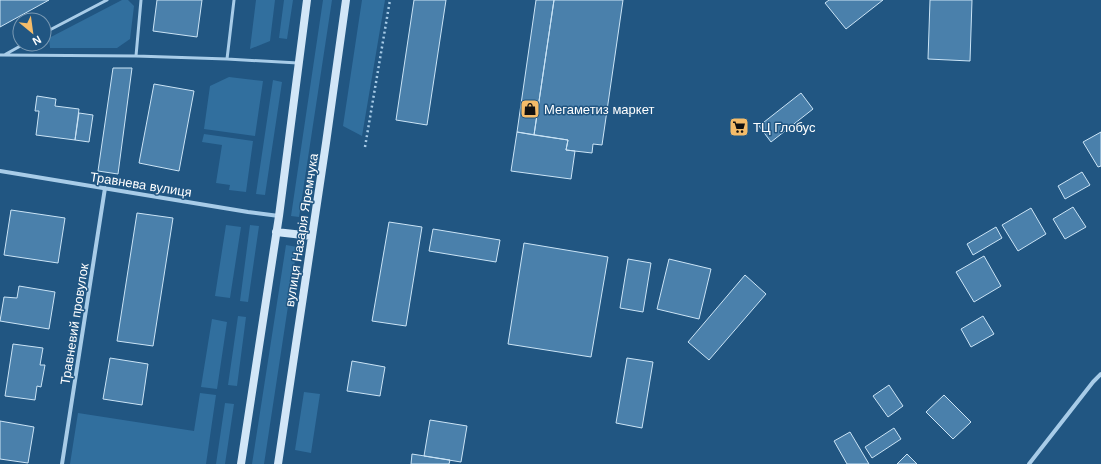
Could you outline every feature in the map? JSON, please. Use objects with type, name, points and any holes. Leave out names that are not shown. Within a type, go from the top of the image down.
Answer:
[{"type":"street","name":"вулиця Назарія Яремчука","points":[[241,464],[279,216],[307,0]]},
{"type":"street","name":"вулиця Назарія Яремчука","points":[[278,464],[346,0]]},
{"type":"street","name":"Травнева вулиця","points":[[0,171],[279,216]]},
{"type":"street","name":"Травневий провулок","points":[[62,464],[105,188]]},
{"type":"street","points":[[276,232],[312,236]]},
{"type":"street","points":[[1029,464],[1093,382],[1101,374]]},
{"type":"lane","points":[[52,30],[106,0]]},
{"type":"lane","points":[[136,56],[141,0]]},
{"type":"lane","points":[[227,59],[234,0]]},
{"type":"lane","points":[[4,55],[12,51]]},
{"type":"lane","points":[[0,55],[136,56],[298,63]]},
{"type":"path","points":[[365,147],[390,0]]},
{"type":"shaded area","points":[[122,0],[128,0],[134,6],[130,39],[117,48],[52,48],[52,36]]},
{"type":"shaded area","points":[[256,0],[275,0],[270,41],[250,49]]},
{"type":"shaded area","points":[[284,0],[293,0],[287,39],[279,38]]},
{"type":"shaded area","points":[[323,0],[332,0],[299,217],[291,216]]},
{"type":"shaded area","points":[[362,0],[385,0],[362,136],[343,126]]},
{"type":"shaded area","points":[[229,77],[263,81],[255,136],[204,129],[210,86]]},
{"type":"shaded area","points":[[273,80],[282,82],[265,195],[256,194]]},
{"type":"shaded area","points":[[204,134],[253,141],[246,192],[229,190],[230,185],[216,183],[222,145],[202,142]]},
{"type":"shaded area","points":[[226,225],[241,227],[230,298],[215,296]]},
{"type":"shaded area","points":[[250,225],[259,226],[248,302],[240,301]]},
{"type":"shaded area","points":[[286,245],[297,247],[264,464],[252,464]]},
{"type":"shaded area","points":[[238,316],[246,317],[237,386],[228,385]]},
{"type":"shaded area","points":[[212,319],[227,322],[217,389],[201,387]]},
{"type":"shaded area","points":[[304,392],[320,394],[311,453],[295,450]]},
{"type":"shaded area","points":[[200,393],[216,395],[206,464],[70,464],[78,413],[194,431]]},
{"type":"shaded area","points":[[225,403],[234,404],[225,464],[216,464]]},
{"type":"building","points":[[0,0],[49,0],[27,12],[12,12],[12,20],[0,27]]},
{"type":"building","points":[[157,0],[202,0],[197,37],[153,31]]},
{"type":"building","points":[[414,0],[446,0],[427,125],[396,120]]},
{"type":"building","points":[[536,0],[554,0],[534,135],[517,132]]},
{"type":"building","points":[[554,0],[623,0],[602,145],[593,144],[592,153],[566,150],[568,140],[534,135]]},
{"type":"building","points":[[829,0],[883,0],[846,29],[825,3]]},
{"type":"building","points":[[930,0],[972,0],[970,61],[928,59]]},
{"type":"building","points":[[113,68],[132,68],[118,174],[98,171]]},
{"type":"building","points":[[154,84],[194,91],[179,171],[139,163]]},
{"type":"building","points":[[801,93],[813,109],[771,142],[759,126]]},
{"type":"building","points":[[37,96],[56,99],[55,106],[79,109],[75,140],[36,135],[39,111],[35,111]]},
{"type":"building","points":[[79,113],[93,115],[89,142],[75,140]]},
{"type":"building","points":[[517,132],[568,140],[566,150],[575,151],[571,179],[511,171]]},
{"type":"building","points":[[1101,132],[1101,166],[1098,167],[1083,142]]},
{"type":"building","points":[[1082,172],[1090,185],[1065,199],[1058,186]]},
{"type":"building","points":[[1073,207],[1086,227],[1065,239],[1053,219]]},
{"type":"building","points":[[1031,208],[1046,234],[1018,251],[1002,225]]},
{"type":"building","points":[[11,210],[65,218],[58,263],[4,255]]},
{"type":"building","points":[[137,213],[173,218],[153,346],[117,341]]},
{"type":"building","points":[[389,222],[422,227],[406,326],[372,321]]},
{"type":"building","points":[[996,227],[1002,238],[973,255],[967,244]]},
{"type":"building","points":[[433,229],[500,240],[496,262],[429,251]]},
{"type":"building","points":[[524,243],[608,257],[591,357],[508,344]]},
{"type":"building","points":[[984,256],[1001,286],[974,302],[956,272]]},
{"type":"building","points":[[628,259],[651,263],[643,312],[620,308]]},
{"type":"building","points":[[669,259],[711,269],[699,319],[657,309]]},
{"type":"building","points":[[745,275],[766,294],[709,360],[688,342]]},
{"type":"building","points":[[19,286],[55,292],[49,329],[0,321],[4,297],[17,298]]},
{"type":"building","points":[[983,316],[994,334],[971,347],[961,329]]},
{"type":"building","points":[[13,344],[43,348],[40,365],[45,365],[41,387],[37,386],[35,400],[5,396]]},
{"type":"building","points":[[110,358],[148,364],[142,405],[103,399]]},
{"type":"building","points":[[627,358],[653,362],[642,428],[616,423]]},
{"type":"building","points":[[352,361],[385,367],[380,396],[347,391]]},
{"type":"building","points":[[889,385],[903,406],[888,417],[873,396]]},
{"type":"building","points":[[944,395],[971,422],[953,439],[926,412]]},
{"type":"building","points":[[430,420],[467,426],[461,462],[424,456]]},
{"type":"building","points":[[0,421],[34,427],[28,463],[0,459]]},
{"type":"building","points":[[894,428],[901,439],[872,458],[865,447]]},
{"type":"building","points":[[850,432],[869,464],[847,464],[834,441]]},
{"type":"building","points":[[412,454],[450,460],[449,464],[411,464]]},
{"type":"building","points":[[907,454],[917,464],[897,464]]},
{"type":"place","name":"Мегаметиз маркет","points":[[530,109]]},
{"type":"place","name":"ТЦ Глобус","points":[[739,127]]}]
